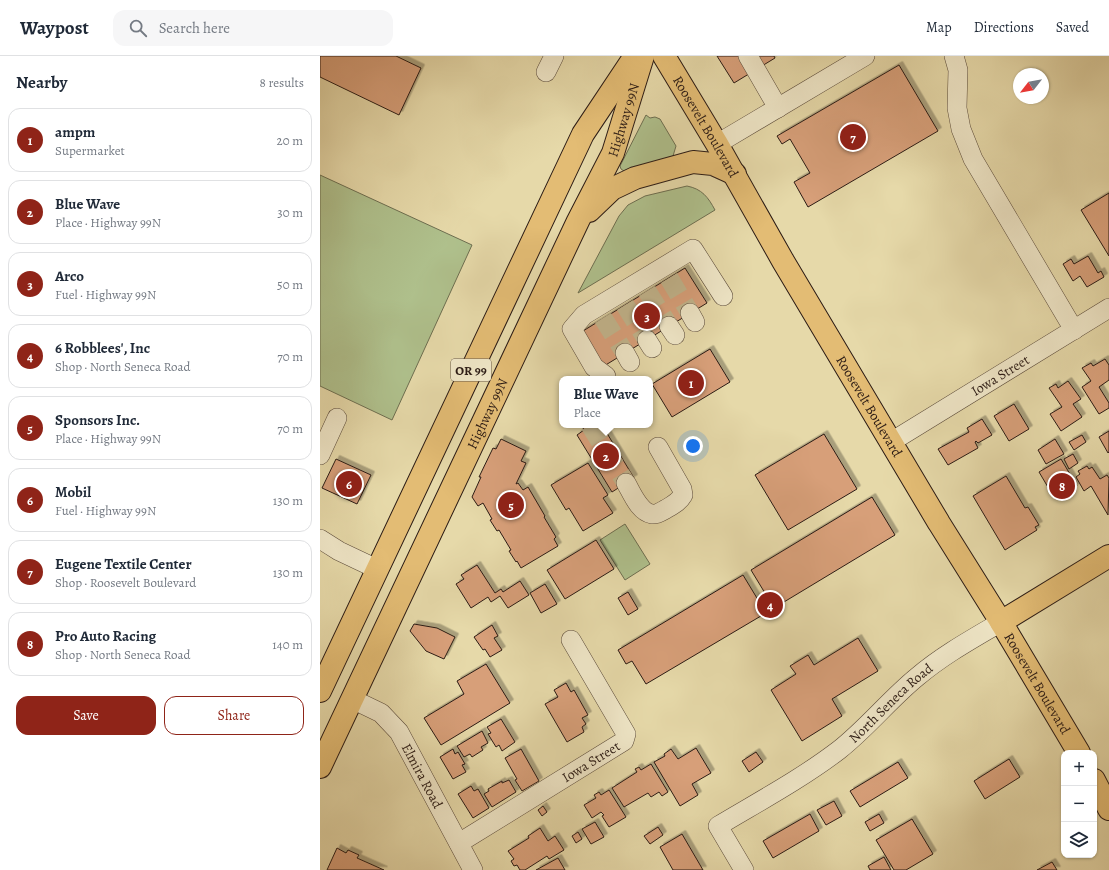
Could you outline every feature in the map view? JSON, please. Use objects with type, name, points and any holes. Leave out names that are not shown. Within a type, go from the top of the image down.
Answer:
[{"type":"main road","name":"Highway 99N","points":[[320,691],[582,134],[635,56]]},
{"type":"main road","name":"Highway 99N","points":[[320,767],[578,221],[613,153],[643,56]]},
{"type":"main road","name":"Roosevelt Boulevard","points":[[664,56],[718,144],[783,261],[939,523],[1001,622],[1076,750]]},
{"type":"main road","points":[[578,221],[612,189],[635,178],[693,162],[714,164],[735,174]]},
{"type":"main road","name":"North Seneca Road","points":[[1001,622],[1109,556]]},
{"type":"main road","points":[[1097,786],[1109,809]]},
{"type":"street","points":[[748,56],[778,108]]},
{"type":"street","points":[[718,144],[865,56]]},
{"type":"street","points":[[954,56],[958,70],[957,108],[961,129],[973,159],[1074,330]]},
{"type":"street","points":[[606,376],[594,367],[572,329],[584,314],[600,312],[644,286],[665,273],[693,249],[723,296]]},
{"type":"street","name":"Iowa Street","points":[[891,442],[1109,308]]},
{"type":"street","points":[[320,455],[337,418]]},
{"type":"street","points":[[626,483],[638,503],[645,511],[653,515],[680,500],[683,495],[682,489],[658,447]]},
{"type":"street","points":[[320,539],[339,551],[377,569]]},
{"type":"street","name":"North Seneca Road","points":[[744,870],[718,826],[804,774],[840,750],[915,678],[935,662],[1001,622]]},
{"type":"street","name":"Iowa Street","points":[[459,843],[614,749],[624,741],[626,734],[571,640]]},
{"type":"street","name":"Elmira Road","points":[[352,699],[381,713],[399,732],[473,870]]},
{"type":"green space","points":[[646,115],[650,118],[655,117],[660,119],[676,146],[673,156],[624,171],[620,166]]},
{"type":"green space","points":[[320,175],[472,245],[392,420],[320,386]]},
{"type":"green space","points":[[687,186],[701,191],[710,201],[715,210],[578,293],[619,216],[628,205],[645,196]]},
{"type":"green space","points":[[625,524],[650,564],[625,580],[600,540]]},
{"type":"building","points":[[320,56],[396,56],[421,68],[399,115],[320,77]]},
{"type":"building","points":[[717,56],[774,56],[775,58],[734,83]]},
{"type":"building","points":[[899,65],[938,131],[808,207],[794,182],[810,173],[790,139],[782,144],[777,136]]},
{"type":"building","points":[[1109,193],[1109,256],[1081,210]]},
{"type":"building","points":[[1088,256],[1098,273],[1101,271],[1104,277],[1087,287],[1080,276],[1073,281],[1063,264],[1071,259],[1074,264]]},
{"type":"building","points":[[685,268],[707,303],[604,366],[583,331]]},
{"type":"building","points":[[710,349],[730,382],[672,417],[653,383]]},
{"type":"building","points":[[1105,359],[1109,365],[1109,380],[1099,387],[1109,403],[1109,408],[1099,414],[1082,387],[1091,381],[1082,368],[1091,363],[1093,366]]},
{"type":"building","points":[[1068,381],[1081,399],[1073,404],[1082,417],[1061,431],[1050,414],[1062,407],[1049,388],[1056,384],[1058,388]]},
{"type":"building","points":[[1014,404],[1029,429],[1009,441],[994,416]]},
{"type":"building","points":[[982,419],[992,435],[978,443],[976,441],[975,442],[978,448],[948,465],[938,449],[969,432],[967,428]]},
{"type":"building","points":[[583,428],[604,428],[634,478],[612,492],[577,435],[584,430]]},
{"type":"building","points":[[1109,431],[1109,452],[1108,453],[1099,437]]},
{"type":"building","points":[[824,434],[857,489],[788,530],[755,475]]},
{"type":"building","points":[[1082,435],[1086,442],[1074,450],[1069,442]]},
{"type":"building","points":[[501,439],[526,451],[521,461],[526,463],[516,484],[518,483],[523,490],[528,487],[556,537],[554,539],[558,546],[521,568],[509,551],[511,550],[499,530],[497,531],[490,520],[492,519],[483,503],[478,506],[472,497],[481,477],[479,477],[493,448],[496,449]]},
{"type":"building","points":[[1055,439],[1064,454],[1046,464],[1038,450]]},
{"type":"building","points":[[1073,454],[1078,463],[1069,469],[1064,459]]},
{"type":"building","points":[[336,459],[371,475],[357,504],[322,488]]},
{"type":"building","points":[[1061,459],[1077,486],[1055,499],[1039,472]]},
{"type":"building","points":[[588,463],[608,495],[603,498],[613,513],[583,531],[569,508],[566,510],[551,485]]},
{"type":"building","points":[[1087,466],[1089,469],[1092,467],[1100,479],[1107,475],[1109,478],[1108,515],[1091,486],[1084,491],[1076,477],[1080,474],[1078,471]]},
{"type":"building","points":[[1006,476],[1025,508],[1028,507],[1039,525],[1035,527],[1037,530],[1005,550],[973,496]]},
{"type":"building","points":[[872,497],[895,535],[774,608],[751,570]]},
{"type":"building","points":[[596,540],[614,569],[565,599],[547,570]]},
{"type":"building","points":[[477,565],[495,593],[501,589],[503,592],[520,581],[529,595],[508,608],[500,596],[491,602],[488,597],[471,608],[456,584],[464,579],[461,575]]},
{"type":"building","points":[[743,575],[766,613],[646,684],[632,661],[626,664],[618,650]]},
{"type":"building","points":[[545,584],[557,604],[541,613],[530,593]]},
{"type":"building","points":[[628,592],[638,609],[628,615],[618,598]]},
{"type":"building","points":[[414,624],[437,628],[455,637],[444,659],[426,651],[410,631]]},
{"type":"building","points":[[492,625],[498,636],[494,638],[502,650],[490,657],[474,637]]},
{"type":"building","points":[[858,638],[878,671],[832,699],[842,716],[802,741],[771,690],[796,674],[790,666],[808,655],[814,665]]},
{"type":"building","points":[[486,664],[510,703],[441,745],[424,718],[464,694],[457,681]]},
{"type":"building","points":[[566,683],[571,692],[574,690],[588,715],[582,718],[586,724],[582,727],[584,732],[567,742],[545,704],[558,697],[554,690]]},
{"type":"building","points":[[501,719],[515,742],[502,751],[499,745],[496,747],[488,734],[491,733],[487,727]]},
{"type":"building","points":[[482,731],[488,743],[481,747],[483,750],[472,757],[470,754],[464,757],[457,746]]},
{"type":"building","points":[[696,748],[711,773],[692,784],[698,795],[680,806],[654,762],[665,756],[664,754],[671,749],[678,759]]},
{"type":"building","points":[[453,749],[455,754],[458,752],[465,764],[462,765],[466,772],[453,779],[440,757]]},
{"type":"building","points":[[521,749],[539,781],[522,791],[505,758]]},
{"type":"building","points":[[756,752],[763,762],[749,772],[742,761]]},
{"type":"building","points":[[1009,759],[1020,777],[985,799],[974,781]]},
{"type":"building","points":[[898,762],[908,778],[860,807],[850,791]]},
{"type":"building","points":[[651,764],[668,792],[662,796],[659,792],[651,797],[648,793],[624,807],[612,788],[637,772],[635,769],[639,767],[641,770]]},
{"type":"building","points":[[509,780],[516,792],[492,807],[484,794],[489,791],[488,789],[502,781],[502,783]]},
{"type":"building","points":[[471,786],[474,791],[478,789],[489,808],[473,818],[458,794]]},
{"type":"building","points":[[609,790],[626,817],[609,827],[602,816],[604,815],[601,812],[592,818],[584,805],[596,798],[594,795],[599,792],[601,795]]},
{"type":"building","points":[[834,801],[842,816],[826,825],[817,810]]},
{"type":"building","points":[[543,806],[547,812],[542,816],[538,810]]},
{"type":"building","points":[[810,814],[819,831],[773,858],[763,841]]},
{"type":"building","points":[[879,814],[884,823],[870,831],[865,822]]},
{"type":"building","points":[[912,819],[933,854],[906,870],[894,870],[876,840]]},
{"type":"building","points":[[595,822],[604,837],[591,844],[582,829]]},
{"type":"building","points":[[658,827],[663,835],[650,844],[644,836]]},
{"type":"building","points":[[540,828],[548,841],[555,836],[564,850],[549,859],[547,856],[525,870],[520,870],[517,865],[514,866],[511,861],[514,859],[508,851],[529,838],[528,836]]},
{"type":"building","points":[[578,832],[582,839],[576,843],[572,836]]},
{"type":"building","points":[[682,834],[703,870],[673,870],[660,847]]},
{"type":"building","points":[[337,848],[346,853],[348,850],[359,855],[357,858],[384,870],[327,870]]},
{"type":"building","points":[[884,857],[891,870],[870,870],[868,866]]},
{"type":"building","points":[[558,858],[565,870],[536,870]]},
{"type":"building","points":[[1052,862],[1057,870],[1037,870]]},
{"type":"tunnel","points":[[669,278],[690,313]]},
{"type":"tunnel","points":[[647,291],[669,326]]},
{"type":"tunnel","points":[[625,305],[647,340]]},
{"type":"tunnel","points":[[603,318],[625,353]]},
{"type":"tunnel","points":[[592,428],[626,483]]},
{"type":"place","name":"Eugene Textile Center","points":[[853,137]]},
{"type":"place","name":"Arco","points":[[647,316]]},
{"type":"place","name":"ampm","points":[[691,383]]},
{"type":"place","name":"Blue Wave","points":[[606,456]]},
{"type":"place","name":"Mobil","points":[[349,484]]},
{"type":"place","name":"Pro Auto Racing","points":[[1062,486]]},
{"type":"place","name":"Sponsors Inc.","points":[[511,505]]},
{"type":"place","name":"6 Robblees', Inc","points":[[770,605]]}]
